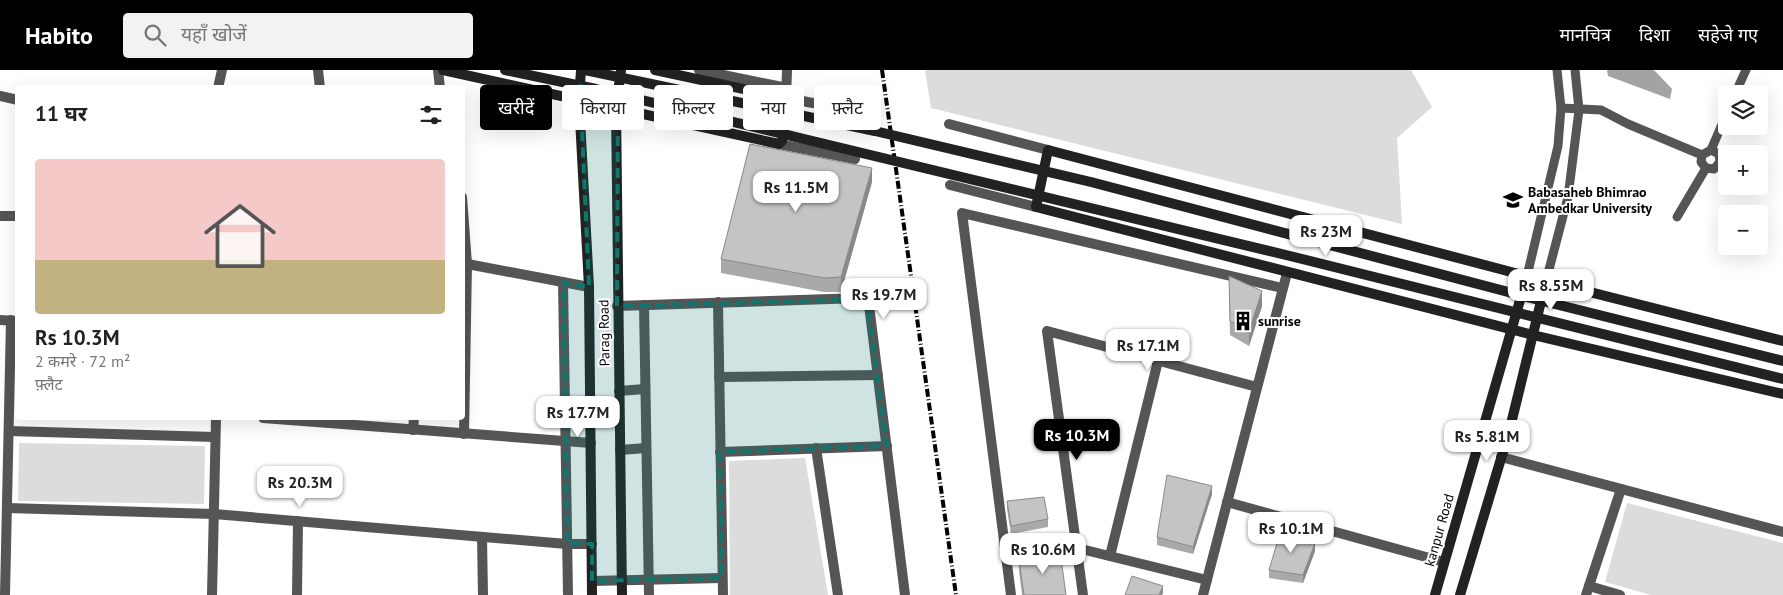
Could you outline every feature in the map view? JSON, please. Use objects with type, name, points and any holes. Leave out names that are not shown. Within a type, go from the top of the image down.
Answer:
[{"type":"street","points":[[219,85],[222,70]]},
{"type":"street","points":[[318,70],[320,85]]},
{"type":"street","points":[[438,70],[440,85]]},
{"type":"street","points":[[443,70],[562,96]]},
{"type":"street","points":[[505,70],[596,89],[1300,258],[1783,379]]},
{"type":"street","name":"Parag Road","points":[[580,85],[581,70]]},
{"type":"street","points":[[585,70],[875,130],[1090,182],[1783,362]]},
{"type":"street","name":"Parag Road","points":[[619,85],[621,70]]},
{"type":"street","points":[[655,70],[743,85]]},
{"type":"street","points":[[699,70],[756,85]]},
{"type":"street","points":[[786,85],[787,70]]},
{"type":"street","points":[[0,96],[15,99]]},
{"type":"street","points":[[644,114],[855,159]]},
{"type":"street","points":[[949,124],[1546,281],[1783,341]]},
{"type":"street","name":"Parag Road","points":[[580,130],[588,287],[592,595]]},
{"type":"street","name":"Parag Road","points":[[617,130],[629,306],[622,391],[624,582],[622,595]]},
{"type":"street","points":[[779,144],[782,141],[784,130]]},
{"type":"street","points":[[1036,208],[1048,150]]},
{"type":"street","points":[[950,185],[1532,335],[1783,394]]},
{"type":"street","points":[[1011,595],[962,213],[1282,288]]},
{"type":"street","points":[[0,216],[15,216]]},
{"type":"street","points":[[465,263],[588,287]]},
{"type":"street","points":[[1203,595],[1287,273]]},
{"type":"street","name":"kanpur Road","points":[[1435,595],[1527,276]]},
{"type":"street","points":[[1460,595],[1501,457],[1546,281]]},
{"type":"street","points":[[563,282],[568,595]]},
{"type":"street","points":[[649,595],[645,581],[642,390],[629,306],[861,298],[867,300],[869,304],[905,595]]},
{"type":"street","points":[[718,302],[722,595]]},
{"type":"street","points":[[0,320],[14,320],[5,595]]},
{"type":"street","points":[[1083,595],[1047,331],[1257,387]]},
{"type":"street","points":[[1110,556],[1158,361]]},
{"type":"street","points":[[719,377],[878,375]]},
{"type":"street","points":[[622,391],[642,390]]},
{"type":"street","points":[[212,595],[216,420]]},
{"type":"street","points":[[314,420],[414,430],[591,443]]},
{"type":"street","points":[[414,420],[414,430]]},
{"type":"street","points":[[464,420],[464,434]]},
{"type":"street","points":[[9,431],[215,437]]},
{"type":"street","points":[[720,452],[887,446]]},
{"type":"street","points":[[622,450],[643,448]]},
{"type":"street","points":[[816,448],[838,595]]},
{"type":"street","points":[[1501,457],[1783,532]]},
{"type":"street","points":[[1620,489],[1588,591],[1620,595]]},
{"type":"street","points":[[1227,502],[1444,562]]},
{"type":"street","points":[[7,508],[214,514],[567,544],[592,544]]},
{"type":"street","points":[[297,595],[298,521]]},
{"type":"street","points":[[482,537],[483,595]]},
{"type":"street","points":[[1077,548],[1207,580]]},
{"type":"street","points":[[592,581],[624,582],[722,578]]},
{"type":"lane","points":[[1527,276],[1558,146],[1561,108],[1557,70]]},
{"type":"lane","points":[[1546,281],[1568,196],[1579,110],[1575,70]]},
{"type":"lane","points":[[1739,85],[1746,70]]},
{"type":"lane","points":[[1561,108],[1601,110],[1628,124],[1702,155]]},
{"type":"lane","points":[[1702,155],[1711,150],[1718,134]]},
{"type":"lane","points":[[1702,155],[1701,162],[1706,168],[1714,169],[1720,162],[1719,154],[1711,150]]},
{"type":"lane","points":[[1677,217],[1706,168]]},
{"type":"highlighted area","points":[[580,86],[618,95],[617,306],[867,299],[887,446],[720,452],[722,578],[592,581],[592,544],[567,544],[563,282],[589,287]]},
{"type":"shaded area","points":[[925,70],[1411,70],[1432,107],[1397,138],[1402,224],[931,108]]},
{"type":"shaded area","points":[[1607,70],[1653,70],[1672,89],[1670,99],[1608,76]]},
{"type":"shaded area","points":[[19,443],[205,446],[204,504],[18,501]]},
{"type":"shaded area","points":[[805,458],[828,595],[730,595],[729,461]]},
{"type":"shaded area","points":[[1627,503],[1783,543],[1783,595],[1651,595],[1605,582]]},
{"type":"building","points":[[750,144],[872,168],[841,277],[824,278],[721,259]]},
{"type":"building","name":"sunrise","points":[[1229,276],[1262,291],[1249,331],[1230,321]]},
{"type":"building","points":[[1167,475],[1212,486],[1193,547],[1157,537]]},
{"type":"building","points":[[1044,497],[1048,519],[1011,526],[1007,501]]},
{"type":"building","points":[[1281,530],[1315,543],[1303,575],[1269,570]]},
{"type":"building","points":[[1060,551],[1066,595],[1024,595],[1019,560]]},
{"type":"building","points":[[1132,576],[1163,586],[1159,595],[1125,595]]},
{"type":"railway","points":[[882,70],[956,595]]},
{"type":"place","name":"Babasaheb Bhimrao Ambedkar University","points":[[1513,200]]},
{"type":"place","name":"sunrise","points":[[1243,321]]}]
